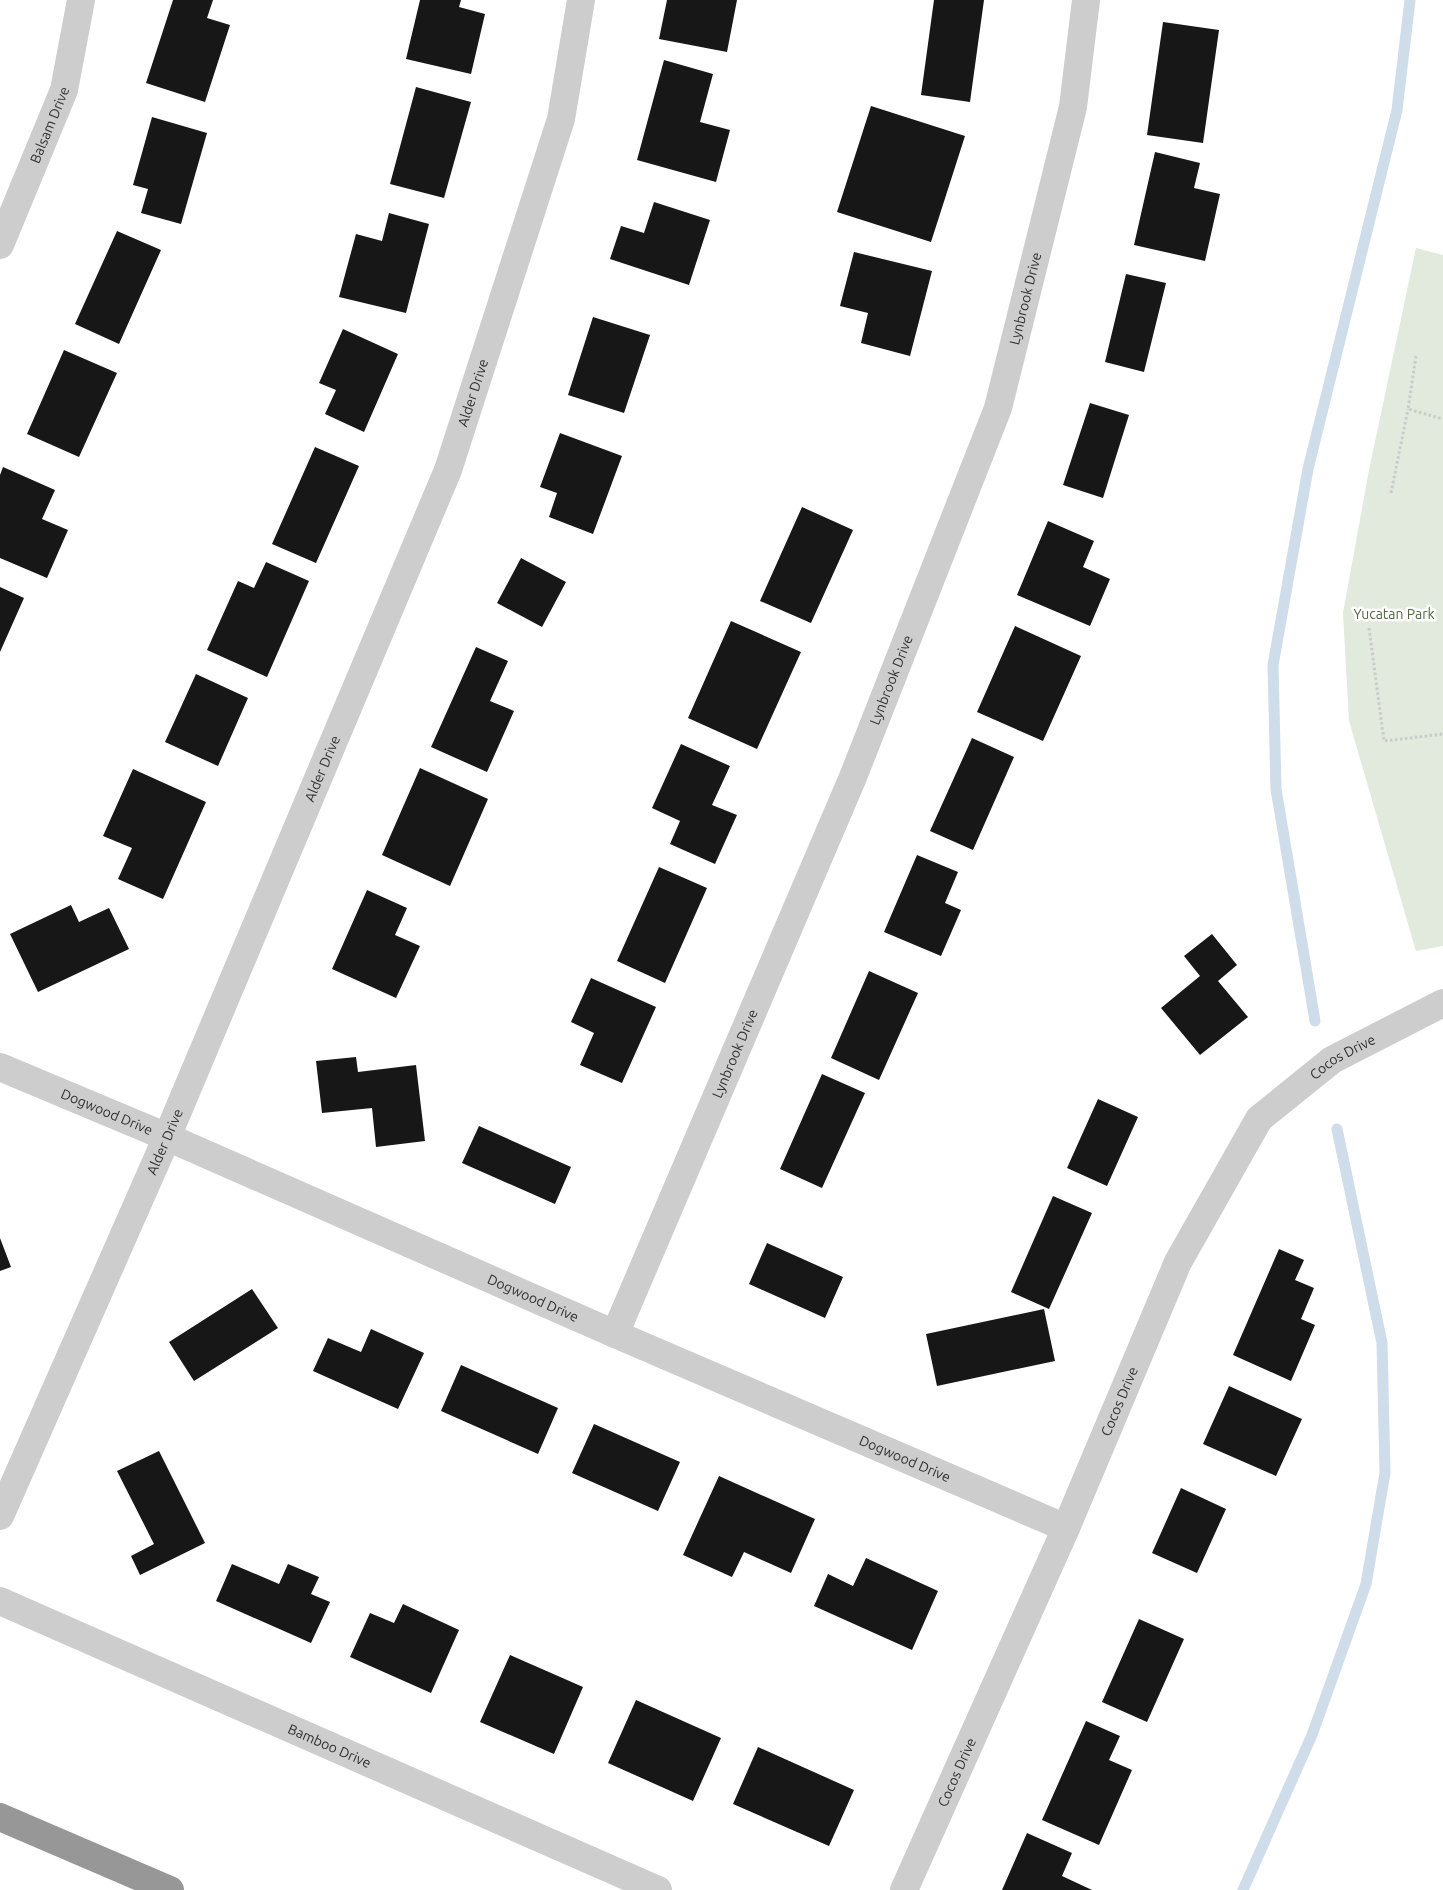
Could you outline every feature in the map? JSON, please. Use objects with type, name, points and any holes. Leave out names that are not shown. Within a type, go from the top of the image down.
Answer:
[{"type":"highway","points":[[0,1817],[170,1890]]},
{"type":"street","name":"Balsam Drive","points":[[0,246],[64,90],[81,0]]},
{"type":"street","name":"Alder Drive","points":[[0,1516],[167,1137],[448,470],[562,120],[581,0]]},
{"type":"street","name":"Lynbrook Drive","points":[[615,1334],[853,777],[998,408],[1073,107],[1086,0]]},
{"type":"street","name":"Cocos Drive","points":[[904,1890],[1066,1528],[1178,1262],[1260,1119],[1332,1060],[1443,1003]]},
{"type":"street","name":"Dogwood Drive","points":[[0,1067],[167,1137],[615,1334],[1066,1528]]},
{"type":"street","name":"Bamboo Drive","points":[[0,1601],[658,1890]]},
{"type":"path","points":[[1391,493],[1408,409],[1416,356]]},
{"type":"path","points":[[1408,409],[1443,419]]},
{"type":"path","points":[[1369,628],[1384,741],[1443,734]]},
{"type":"green space","name":"Yucatan Park","points":[[1416,248],[1443,255],[1443,946],[1416,951],[1349,721],[1343,613],[1369,470]]},
{"type":"building","points":[[173,0],[213,0],[207,18],[230,25],[205,102],[146,83]]},
{"type":"building","points":[[420,0],[461,0],[459,7],[485,14],[471,74],[406,59]]},
{"type":"building","points":[[667,0],[737,0],[727,52],[659,39]]},
{"type":"building","points":[[934,0],[984,0],[970,102],[921,95]]},
{"type":"building","points":[[1163,22],[1219,30],[1203,143],[1147,135]]},
{"type":"building","points":[[664,60],[713,74],[700,122],[730,130],[716,182],[637,160]]},
{"type":"building","points":[[416,87],[471,102],[444,198],[390,184]]},
{"type":"building","points":[[871,106],[965,136],[931,242],[837,212]]},
{"type":"building","points":[[152,117],[207,133],[181,224],[141,213],[148,189],[133,185]]},
{"type":"building","points":[[1155,152],[1200,163],[1194,188],[1220,194],[1205,261],[1134,245]]},
{"type":"building","points":[[654,202],[710,220],[689,285],[610,259],[621,226],[644,233]]},
{"type":"building","points":[[389,213],[429,224],[406,313],[339,297],[356,234],[382,241]]},
{"type":"building","points":[[117,231],[161,250],[119,344],[75,324]]},
{"type":"building","points":[[854,252],[932,271],[910,356],[861,343],[868,313],[840,306]]},
{"type":"building","points":[[1126,274],[1166,283],[1144,372],[1105,362]]},
{"type":"building","points":[[593,317],[650,335],[624,413],[568,395]]},
{"type":"building","points":[[343,329],[398,354],[364,432],[325,414],[336,390],[319,383]]},
{"type":"building","points":[[64,350],[117,373],[79,457],[27,434]]},
{"type":"building","points":[[1090,403],[1129,415],[1103,498],[1063,485]]},
{"type":"building","points":[[560,433],[622,456],[593,534],[549,517],[557,493],[540,487]]},
{"type":"building","points":[[315,447],[359,466],[316,563],[272,544]]},
{"type":"building","points":[[3,467],[55,490],[42,519],[68,530],[47,578],[0,558],[0,475]]},
{"type":"building","points":[[802,507],[853,530],[811,623],[760,601]]},
{"type":"building","points":[[1048,521],[1094,541],[1083,567],[1110,579],[1090,626],[1017,595]]},
{"type":"building","points":[[521,558],[566,582],[542,627],[497,603]]},
{"type":"building","points":[[266,562],[309,581],[267,677],[207,650],[238,581],[254,588]]},
{"type":"building","points":[[0,587],[24,598],[0,652]]},
{"type":"building","points":[[731,621],[801,652],[757,749],[688,718]]},
{"type":"building","points":[[1015,626],[1081,656],[1043,741],[977,712]]},
{"type":"building","points":[[476,647],[508,661],[490,701],[514,711],[487,772],[431,747]]},
{"type":"building","points":[[196,674],[248,698],[218,766],[165,742]]},
{"type":"building","points":[[972,738],[1014,757],[973,850],[930,831]]},
{"type":"building","points":[[681,744],[730,766],[712,805],[737,815],[715,864],[670,844],[680,821],[652,808]]},
{"type":"building","points":[[420,768],[488,799],[450,886],[382,855]]},
{"type":"building","points":[[133,769],[206,802],[163,899],[118,879],[132,848],[103,836]]},
{"type":"building","points":[[917,855],[958,872],[945,903],[961,910],[941,956],[884,932]]},
{"type":"building","points":[[659,867],[707,888],[665,983],[617,961]]},
{"type":"building","points":[[367,890],[407,908],[395,935],[420,946],[396,998],[332,969]]},
{"type":"building","points":[[71,905],[79,922],[109,908],[129,949],[38,992],[10,934]]},
{"type":"building","points":[[1212,934],[1237,965],[1218,981],[1248,1017],[1200,1055],[1161,1008],[1200,976],[1184,956]]},
{"type":"building","points":[[869,971],[918,993],[879,1080],[831,1058]]},
{"type":"building","points":[[591,978],[656,1007],[622,1083],[580,1065],[594,1033],[571,1022]]},
{"type":"building","points":[[356,1057],[358,1072],[416,1065],[425,1141],[376,1147],[372,1108],[322,1113],[316,1061]]},
{"type":"building","points":[[822,1074],[865,1093],[822,1188],[780,1169]]},
{"type":"building","points":[[1098,1099],[1138,1117],[1107,1186],[1067,1168]]},
{"type":"building","points":[[479,1126],[571,1167],[555,1204],[462,1163]]},
{"type":"building","points":[[1053,1196],[1092,1213],[1049,1309],[1011,1292]]},
{"type":"building","points":[[0,1238],[11,1267],[0,1271]]},
{"type":"building","points":[[767,1243],[843,1277],[825,1318],[749,1284]]},
{"type":"building","points":[[1279,1249],[1304,1260],[1295,1280],[1314,1288],[1301,1319],[1315,1325],[1291,1381],[1233,1355]]},
{"type":"building","points":[[252,1289],[278,1328],[194,1381],[169,1342]]},
{"type":"building","points":[[1044,1309],[1055,1361],[937,1386],[926,1334]]},
{"type":"building","points":[[371,1329],[424,1353],[398,1409],[313,1371],[328,1338],[361,1352]]},
{"type":"building","points":[[461,1365],[558,1408],[538,1454],[441,1411]]},
{"type":"building","points":[[1229,1386],[1302,1419],[1276,1476],[1203,1444]]},
{"type":"building","points":[[594,1424],[680,1462],[658,1511],[572,1473]]},
{"type":"building","points":[[159,1451],[205,1543],[140,1575],[131,1556],[154,1544],[117,1471]]},
{"type":"building","points":[[719,1476],[815,1519],[791,1573],[744,1552],[732,1577],[683,1555]]},
{"type":"building","points":[[1181,1488],[1226,1509],[1197,1573],[1152,1553]]},
{"type":"building","points":[[866,1558],[938,1591],[912,1650],[814,1606],[828,1574],[853,1586]]},
{"type":"building","points":[[232,1564],[279,1584],[288,1564],[319,1577],[311,1594],[330,1602],[311,1643],[216,1601]]},
{"type":"building","points":[[403,1604],[459,1630],[431,1693],[350,1657],[370,1613],[394,1623]]},
{"type":"building","points":[[1139,1619],[1184,1639],[1147,1722],[1102,1702]]},
{"type":"building","points":[[510,1655],[583,1687],[554,1754],[480,1722]]},
{"type":"building","points":[[636,1700],[721,1738],[693,1801],[608,1763]]},
{"type":"building","points":[[1086,1721],[1120,1736],[1109,1760],[1132,1770],[1099,1845],[1042,1820]]},
{"type":"building","points":[[758,1747],[854,1790],[829,1846],[733,1804]]},
{"type":"building","points":[[1027,1833],[1072,1853],[1062,1876],[1092,1890],[1002,1890]]},
{"type":"waterway","points":[[1315,1021],[1276,789],[1273,665],[1308,469],[1397,110],[1410,0]]},
{"type":"waterway","points":[[1243,1890],[1312,1735],[1366,1584],[1385,1473],[1382,1343],[1337,1129]]}]
